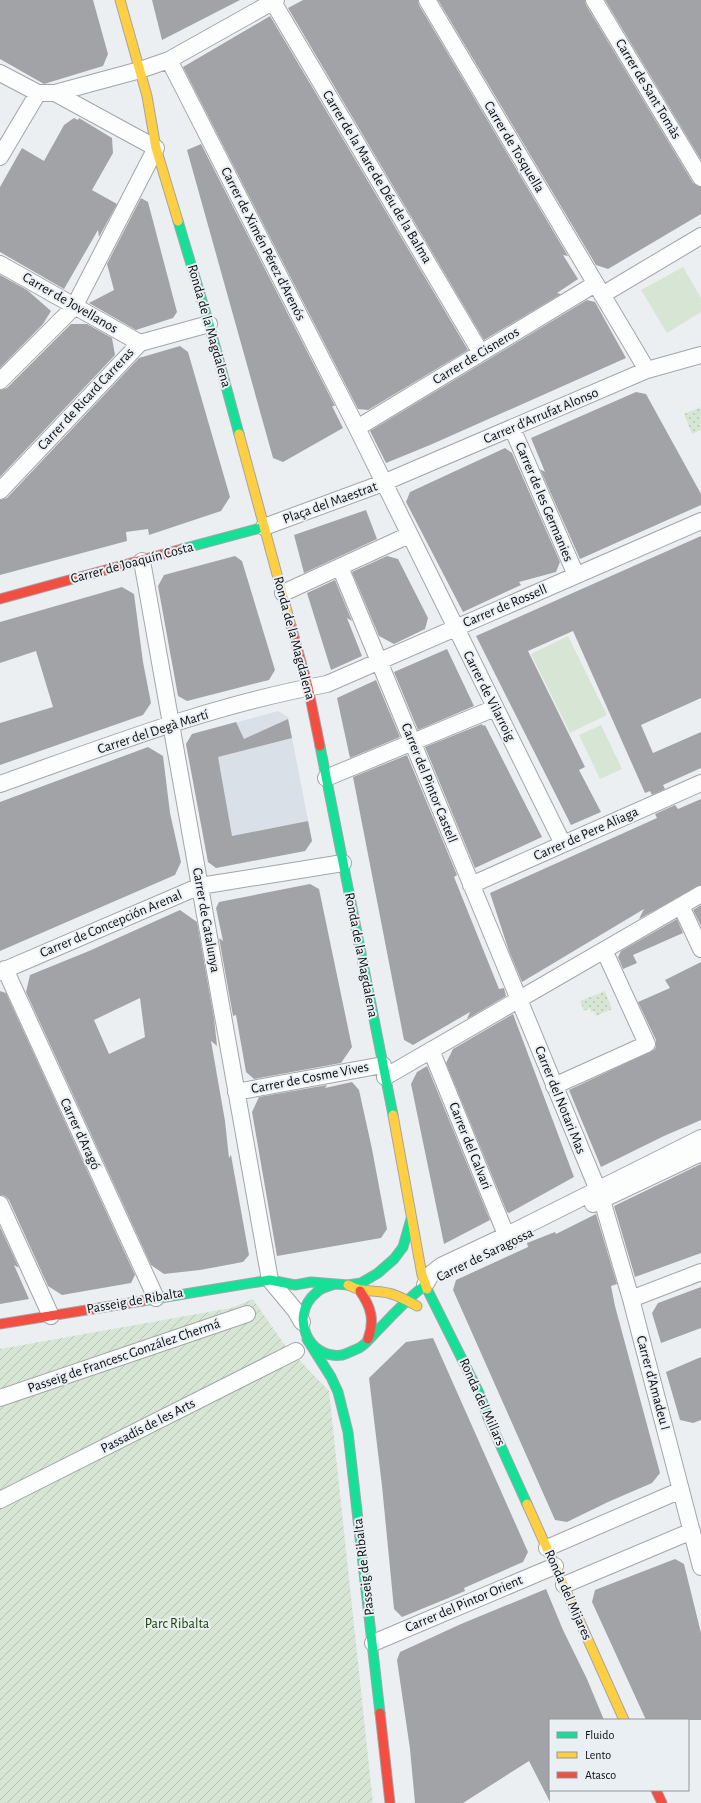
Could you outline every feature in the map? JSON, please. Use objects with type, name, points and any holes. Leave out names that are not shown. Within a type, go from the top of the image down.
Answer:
[{"type":"main road","name":"Ronda de la Magdalena","points":[[120,0],[147,96],[156,148],[209,324],[308,688],[384,1071],[424,1285]]},
{"type":"main road","name":"Carrer de Joaquín Costa","points":[[0,599],[264,527]]},
{"type":"main road","name":"Ronda de la Magdalena","points":[[348,1285],[361,1283],[378,1273],[394,1259],[403,1247],[412,1216]]},
{"type":"main road","name":"Passeig de Ribalta","points":[[0,1324],[270,1280]]},
{"type":"main road","points":[[270,1280],[295,1285],[311,1282],[348,1285],[360,1291],[370,1304],[372,1311],[372,1325],[368,1339]]},
{"type":"main road","points":[[336,1284],[325,1286],[315,1292],[307,1300],[303,1310],[302,1345],[316,1348],[323,1353],[337,1355],[354,1352],[424,1285]]},
{"type":"main road","name":"Ronda del Millars","points":[[424,1285],[451,1335],[479,1393],[512,1470]]},
{"type":"main road","name":"Ronda del Millars","points":[[360,1291],[388,1293],[407,1300],[428,1314],[451,1335]]},
{"type":"main road","name":"Passeig de Ribalta","points":[[302,1345],[332,1377],[338,1392],[348,1432],[390,1803]]},
{"type":"main road","name":"Ronda del Mijares","points":[[512,1470],[624,1719]]},
{"type":"main road","points":[[656,1791],[662,1803]]},
{"type":"street","name":"Carrer de Tosquella","points":[[427,0],[647,370]]},
{"type":"street","name":"Carrer de Sant Tomàs","points":[[594,0],[701,178]]},
{"type":"street","points":[[0,73],[38,93],[55,93],[140,70],[169,60],[274,1]]},
{"type":"street","name":"Carrer de la Mare de Déu de la Balma","points":[[274,1],[481,353]]},
{"type":"street","name":"Carrer de Ximén Pérez d'Arenós","points":[[169,60],[357,428]]},
{"type":"street","points":[[0,157],[38,93]]},
{"type":"street","points":[[0,380],[74,307],[156,148],[55,93]]},
{"type":"street","name":"Carrer de Cisneros","points":[[357,428],[481,353],[701,236]]},
{"type":"street","name":"Carrer de Jovellanos","points":[[0,264],[140,343]]},
{"type":"street","name":"Carrer de Ricard Carreras","points":[[0,491],[140,343],[209,324]]},
{"type":"street","name":"Carrer d'Arrufat Alonso","points":[[383,483],[647,370],[701,354]]},
{"type":"street","name":"Plaça del Maestrat","points":[[264,527],[383,483],[357,428]]},
{"type":"street","name":"Carrer de les Germanies","points":[[512,428],[576,576]]},
{"type":"street","name":"Carrer de Vilarroig","points":[[383,483],[564,844]]},
{"type":"street","name":"Carrer de Rossell","points":[[308,688],[327,684],[379,662],[701,521]]},
{"type":"street","points":[[282,593],[410,535]]},
{"type":"street","name":"Carrer de Catalunya","points":[[142,561],[270,1280]]},
{"type":"street","name":"Carrer del Pintor Castell","points":[[340,567],[518,999]]},
{"type":"street","name":"Carrer del Degà Martí","points":[[0,784],[171,724],[271,696],[308,688]]},
{"type":"street","points":[[326,778],[495,708]]},
{"type":"street","name":"Carrer de Pere Aliaga","points":[[471,885],[701,784]]},
{"type":"street","name":"Carrer de Concepción Arenal","points":[[2,970],[200,886],[343,863]]},
{"type":"street","name":"Carrer de Cosme Vives","points":[[236,1092],[384,1071],[431,1050],[701,894]]},
{"type":"street","points":[[681,906],[701,949]]},
{"type":"street","points":[[554,1086],[647,1044],[604,950]]},
{"type":"street","name":"Carrer d'Aragó","points":[[2,970],[156,1298]]},
{"type":"street","name":"Carrer del Notari Mas","points":[[518,999],[598,1192]]},
{"type":"street","name":"Carrer del Calvari","points":[[431,1050],[507,1235]]},
{"type":"street","name":"Carrer de Saragossa","points":[[598,1192],[701,1132]]},
{"type":"street","name":"Carrer de Saragossa","points":[[424,1285],[507,1235],[598,1192],[701,1138]]},
{"type":"street","name":"Carrer de Saragossa","points":[[598,1192],[701,1153]]},
{"type":"street","name":"Carrer d'Amadeu I","points":[[598,1192],[631,1300],[701,1567]]},
{"type":"street","points":[[0,1204],[51,1316]]},
{"type":"street","name":"Carrer de Saragossa","points":[[420,1259],[431,1259],[507,1235]]},
{"type":"street","points":[[631,1300],[701,1272]]},
{"type":"street","points":[[270,1280],[302,1322]]},
{"type":"street","name":"Passeig de Francesc González Chermá","points":[[0,1398],[247,1314]]},
{"type":"street","name":"Passadís de les Arts","points":[[0,1500],[302,1345]]},
{"type":"street","points":[[547,1548],[681,1490]]},
{"type":"street","points":[[564,1585],[692,1531]]},
{"type":"street","name":"Carrer del Pintor Orient","points":[[373,1643],[555,1566]]},
{"type":"shaded area","points":[[278,711],[288,717],[312,841],[305,851],[216,868],[208,862],[186,744],[192,734]]},
{"type":"green space","points":[[683,267],[701,298],[701,312],[667,333],[641,290]]},
{"type":"green space","points":[[701,407],[701,430],[692,434],[684,414]]},
{"type":"green space","points":[[568,636],[607,715],[570,733],[531,654]]},
{"type":"green space","points":[[601,725],[622,769],[600,779],[579,735]]},
{"type":"green space","points":[[605,991],[612,1009],[596,1016],[594,1011],[591,1012],[590,1008],[584,1011],[580,1001]]},
{"type":"green space","name":"Parc Ribalta","points":[[253,1299],[284,1344],[329,1391],[373,1803],[0,1803],[0,1349],[231,1308]]},
{"type":"building","points":[[0,0],[93,0],[108,54],[103,66],[44,84],[0,59]]},
{"type":"building","points":[[152,0],[240,0],[162,40]]},
{"type":"building","points":[[303,0],[418,0],[419,5],[568,256],[563,255],[578,279],[557,293],[561,294],[484,340],[288,8]]},
{"type":"building","points":[[438,0],[585,0],[586,5],[693,183],[701,187],[701,214],[608,269],[596,265]]},
{"type":"building","points":[[605,0],[701,0],[701,160]]},
{"type":"building","points":[[270,16],[468,350],[368,410],[358,409],[183,67]]},
{"type":"building","points":[[74,118],[78,120],[79,118],[112,138],[113,153],[92,190],[117,204],[99,237],[98,230],[64,289],[0,252],[0,187],[22,148],[44,161],[64,125]]},
{"type":"building","points":[[201,144],[335,406],[332,406],[343,428],[283,462],[273,458],[187,150]]},
{"type":"building","points":[[141,198],[148,202],[177,312],[173,318],[136,330],[89,303],[114,290],[107,264]]},
{"type":"building","points":[[0,275],[27,290],[51,311],[43,324],[0,368]]},
{"type":"building","points":[[587,300],[595,302],[626,358],[386,463],[370,431]]},
{"type":"building","points":[[71,324],[87,324],[112,338],[115,355],[0,477],[0,390],[7,388]]},
{"type":"building","points":[[180,346],[188,352],[230,497],[221,511],[149,535],[148,529],[126,532],[127,541],[0,575],[0,500],[7,498],[139,358]]},
{"type":"building","points":[[636,392],[646,394],[701,494],[701,505],[580,559],[540,469],[545,472],[531,438]]},
{"type":"building","points":[[505,448],[512,453],[560,562],[556,572],[519,582],[521,585],[463,612],[406,502],[410,492]]},
{"type":"building","points":[[366,510],[377,539],[304,573],[294,535]]},
{"type":"building","points":[[701,536],[701,698],[641,725],[653,753],[701,732],[701,768],[663,785],[665,789],[652,795],[650,791],[645,793],[573,631],[528,651],[585,767],[579,770],[601,812],[571,825],[476,636]]},
{"type":"building","points":[[235,556],[242,561],[275,670],[269,680],[187,701],[178,696],[158,586],[164,575]]},
{"type":"building","points":[[387,556],[398,559],[428,618],[425,629],[394,644],[379,636],[352,572]]},
{"type":"building","points":[[335,580],[352,621],[347,618],[362,656],[331,670],[307,593]]},
{"type":"building","points":[[122,587],[134,594],[143,662],[151,703],[143,715],[0,765],[0,723],[53,707],[36,651],[0,663],[0,622]]},
{"type":"building","points":[[447,649],[474,706],[418,730],[394,672]]},
{"type":"building","points":[[376,680],[400,737],[350,758],[337,698]]},
{"type":"building","points":[[288,719],[292,738],[218,757],[232,836],[308,821],[312,841],[305,851],[216,868],[208,862],[186,744],[192,734],[236,722],[244,739]]},
{"type":"building","points":[[482,724],[483,726],[485,725],[542,837],[475,868],[425,747]]},
{"type":"building","points":[[148,747],[163,756],[170,813],[181,862],[175,875],[0,951],[0,802]]},
{"type":"building","points":[[407,755],[457,875],[454,877],[499,989],[504,988],[506,996],[467,1019],[470,1012],[413,1045],[404,1040],[353,777]]},
{"type":"building","points":[[701,799],[701,885],[639,919],[644,909],[522,982],[509,951],[490,893],[657,818],[655,814],[675,805],[678,809]]},
{"type":"building","points":[[310,884],[319,889],[352,1047],[341,1063],[254,1079],[246,1072],[236,1015],[233,1016],[219,938],[223,941],[216,908],[219,902]]},
{"type":"building","points":[[701,905],[701,926],[693,910]]},
{"type":"building","points":[[180,910],[197,922],[214,1018],[217,1046],[211,1041],[225,1121],[229,1158],[231,1155],[249,1255],[243,1262],[200,1270],[164,1274],[151,1265],[26,992],[30,975],[89,951]],"holes":[[[140,998],[145,1037],[109,1054],[94,1020]]]},
{"type":"building","points":[[677,919],[683,933],[633,955],[637,963],[623,969],[618,957],[621,951]]},
{"type":"building","points":[[701,962],[701,1120],[664,1136],[601,1167],[569,1090],[654,1050],[656,1047],[656,1040],[638,1002],[670,988],[665,980]]},
{"type":"building","points":[[0,991],[6,993],[135,1275],[131,1283],[62,1295],[48,1286],[9,1200],[5,1196],[0,1195]]},
{"type":"building","points":[[513,1014],[574,1177],[509,1213],[507,1212],[446,1063],[453,1049]]},
{"type":"building","points":[[427,1066],[490,1220],[444,1244],[411,1084],[417,1072]]},
{"type":"building","points":[[352,1082],[359,1090],[387,1229],[381,1238],[277,1256],[252,1112],[259,1097],[327,1085],[325,1088]]},
{"type":"building","points":[[701,1164],[701,1253],[635,1277],[614,1206]]},
{"type":"building","points":[[596,1214],[617,1284],[611,1286],[615,1306],[660,1473],[652,1483],[567,1522],[555,1520],[453,1290],[456,1280],[528,1247],[527,1243],[555,1232],[556,1234]]},
{"type":"building","points":[[0,1227],[19,1268],[14,1265],[29,1299],[0,1304]]},
{"type":"building","points":[[701,1287],[701,1328],[661,1343],[652,1313],[658,1303]]},
{"type":"building","points":[[433,1338],[528,1552],[523,1562],[464,1588],[465,1591],[402,1617],[394,1609],[382,1486],[369,1378],[406,1342]]},
{"type":"building","points":[[701,1357],[701,1420],[693,1423],[680,1420],[666,1372]]},
{"type":"building","points":[[675,1559],[684,1564],[701,1633],[701,1720],[646,1719],[592,1602],[595,1590]]},
{"type":"building","points":[[546,1589],[604,1719],[549,1719],[550,1802],[529,1761],[463,1803],[415,1803],[410,1749],[397,1660],[400,1652],[461,1624]]},
{"type":"traffic: fast","points":[[178,221],[209,324],[239,434]]},
{"type":"traffic: fast","points":[[182,549],[264,527]]},
{"type":"traffic: fast","points":[[320,746],[393,1115]]},
{"type":"traffic: fast","points":[[142,1301],[270,1280],[295,1285],[311,1282],[348,1285],[361,1283],[378,1273],[394,1259],[403,1247],[411,1219]]},
{"type":"traffic: fast","points":[[335,1284],[320,1290],[308,1302],[304,1313],[303,1324],[306,1334],[312,1343],[320,1351],[330,1355],[342,1355],[365,1344],[402,1305],[425,1285]]},
{"type":"traffic: fast","points":[[427,1289],[479,1393],[489,1420],[527,1504]]},
{"type":"traffic: fast","points":[[307,1339],[331,1377],[338,1392],[348,1432],[380,1713]]},
{"type":"traffic: slow","points":[[120,0],[147,96],[156,148],[178,221]]},
{"type":"traffic: slow","points":[[239,434],[291,626]]},
{"type":"traffic: slow","points":[[393,1115],[422,1275],[427,1289]]},
{"type":"traffic: slow","points":[[348,1285],[354,1288],[392,1294],[417,1306]]},
{"type":"traffic: slow","points":[[527,1504],[624,1719]]},
{"type":"traffic: jam","points":[[0,599],[182,549]]},
{"type":"traffic: jam","points":[[291,626],[308,687],[320,746]]},
{"type":"traffic: jam","points":[[360,1291],[371,1314],[371,1326],[368,1339]]},
{"type":"traffic: jam","points":[[0,1324],[142,1301]]},
{"type":"traffic: jam","points":[[380,1713],[390,1803]]},
{"type":"traffic: jam","points":[[656,1791],[662,1803]]}]
